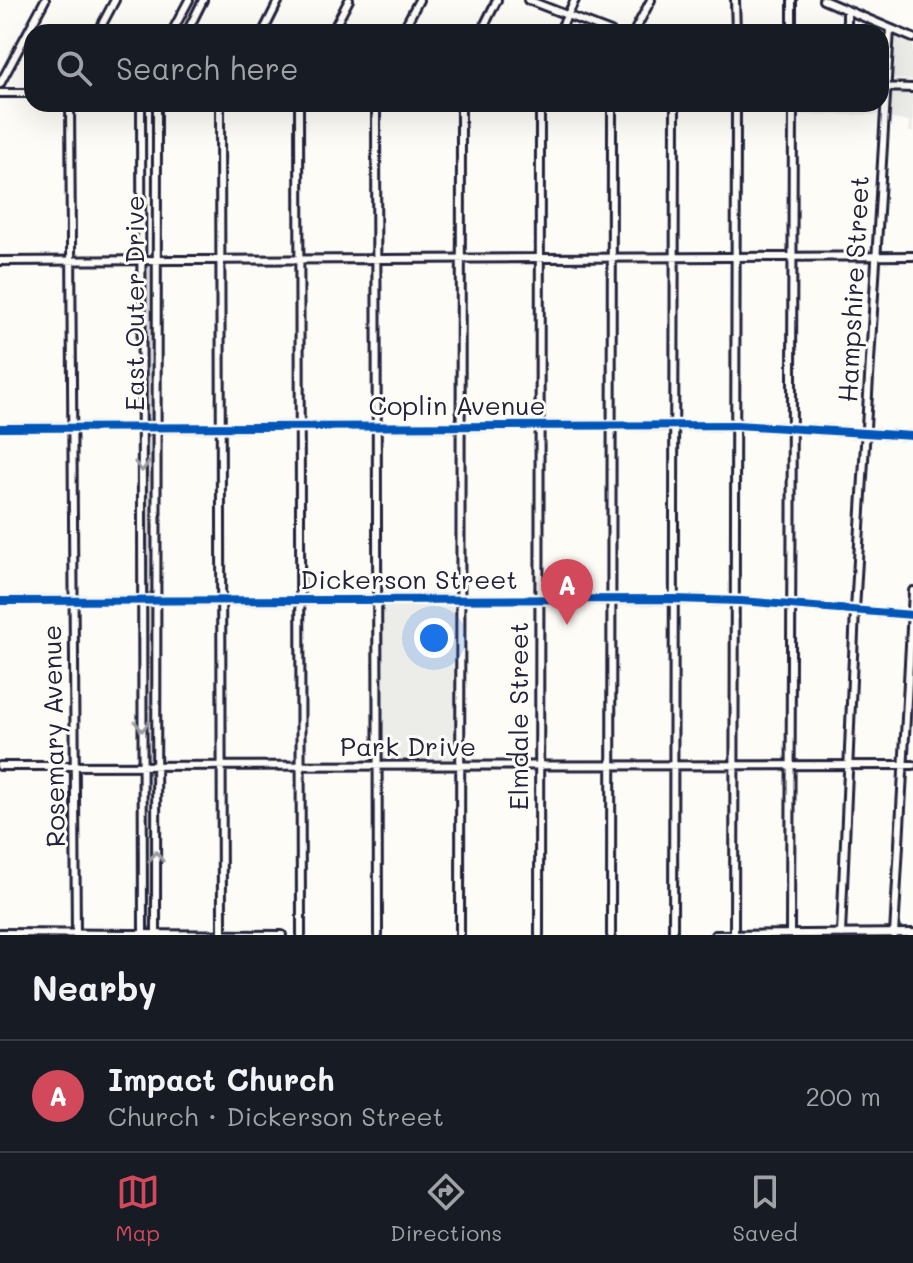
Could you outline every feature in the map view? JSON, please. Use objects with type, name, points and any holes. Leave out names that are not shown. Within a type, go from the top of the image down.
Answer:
[{"type":"street","points":[[32,24],[45,0]]},
{"type":"street","points":[[102,24],[115,0]]},
{"type":"street","points":[[176,24],[189,0]]},
{"type":"street","points":[[189,24],[203,0]]},
{"type":"street","points":[[267,24],[279,0]]},
{"type":"street","points":[[336,24],[349,0]]},
{"type":"street","points":[[406,24],[419,0]]},
{"type":"street","points":[[485,24],[497,0]]},
{"type":"street","points":[[528,0],[591,24]]},
{"type":"street","points":[[563,24],[575,0]]},
{"type":"street","points":[[638,24],[651,0]]},
{"type":"street","points":[[735,0],[736,24]]},
{"type":"street","points":[[792,0],[792,24]]},
{"type":"street","points":[[823,0],[879,24]]},
{"type":"street","points":[[847,10],[847,24]]},
{"type":"street","points":[[890,29],[913,38]]},
{"type":"street","name":"Hampshire Street","points":[[889,37],[890,29]]},
{"type":"street","points":[[0,84],[24,39]]},
{"type":"street","points":[[889,87],[913,88]]},
{"type":"street","points":[[0,93],[24,93]]},
{"type":"street","name":"Rosemary Avenue","points":[[70,112],[76,934]]},
{"type":"street","name":"East Outer Drive","points":[[141,112],[143,935]]},
{"type":"street","name":"East Outer Drive","points":[[156,112],[156,935]]},
{"type":"street","points":[[220,112],[222,934]]},
{"type":"street","points":[[299,112],[301,935]]},
{"type":"street","points":[[376,112],[378,935]]},
{"type":"street","points":[[460,935],[461,112]]},
{"type":"street","name":"Elmdale Street","points":[[539,935],[540,112]]},
{"type":"street","points":[[611,935],[612,112]]},
{"type":"street","points":[[673,935],[675,112]]},
{"type":"street","points":[[734,935],[736,112]]},
{"type":"street","points":[[790,934],[793,112]]},
{"type":"street","name":"Hampshire Street","points":[[841,934],[882,112]]},
{"type":"street","points":[[141,164],[156,164]]},
{"type":"street","points":[[0,261],[913,256]]},
{"type":"street","name":"Coplin Avenue","points":[[0,428],[736,425],[913,436]]},
{"type":"street","points":[[894,934],[913,591]]},
{"type":"street","name":"Dickerson Street","points":[[0,601],[674,599],[792,604],[912,614]]},
{"type":"street","name":"Park Drive","points":[[0,766],[378,768],[913,765]]},
{"type":"street","points":[[0,933],[282,935]]},
{"type":"street","points":[[715,935],[913,933]]},
{"type":"shaded area","points":[[895,37],[913,45],[913,80],[891,79]]},
{"type":"shaded area","points":[[891,92],[913,93],[913,132],[909,132],[909,121],[889,119]]},
{"type":"shaded area","points":[[798,112],[879,112],[879,115],[798,115]]},
{"type":"shaded area","points":[[146,265],[152,265],[150,421],[145,418]]},
{"type":"shaded area","points":[[146,433],[152,435],[153,590],[150,593],[145,593]]},
{"type":"shaded area","points":[[455,605],[455,761],[383,762],[383,606]]},
{"type":"shaded area","points":[[146,606],[153,606],[154,759],[151,762],[146,759]]},
{"type":"shaded area","points":[[146,773],[153,773],[151,928],[146,926]]},
{"type":"cycle path","points":[[0,428],[736,425],[913,436]]},
{"type":"cycle path","points":[[0,601],[674,599],[741,601],[913,615]]},
{"type":"place","name":"Impact Church","points":[[567,625]]}]
